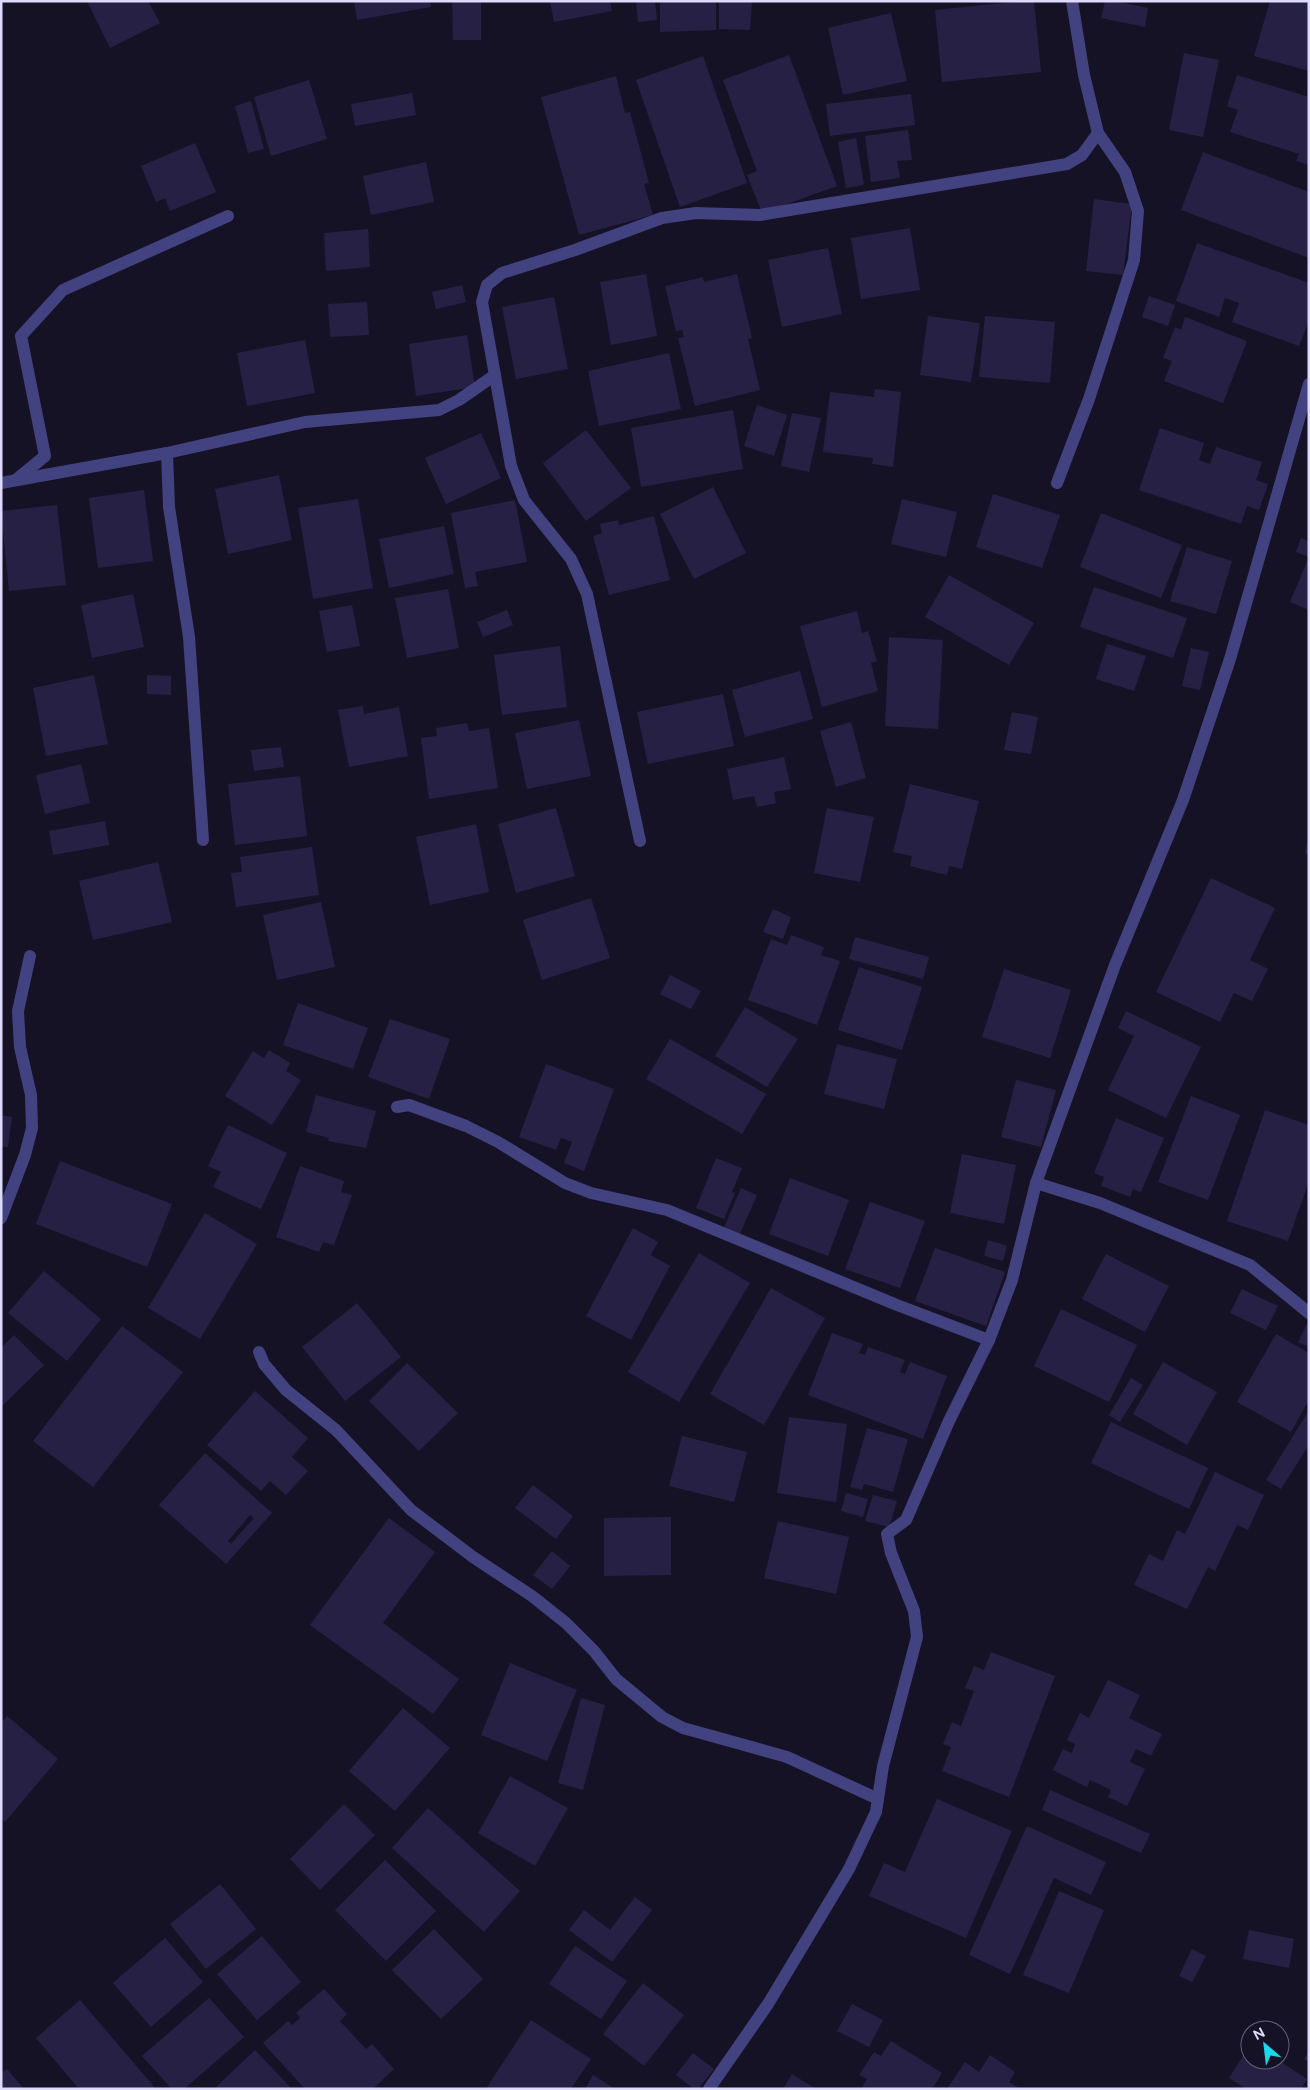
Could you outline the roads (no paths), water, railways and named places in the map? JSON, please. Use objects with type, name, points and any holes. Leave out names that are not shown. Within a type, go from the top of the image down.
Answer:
[{"type":"street","points":[[1057,483],[1089,399],[1134,260],[1138,211],[1125,172],[1098,133],[1084,75],[1072,1]]},
{"type":"street","points":[[640,841],[587,594],[571,560],[524,500],[511,466],[482,302],[488,285],[502,273],[575,250],[662,218],[696,213],[760,215],[1068,164],[1082,155],[1098,133]]},
{"type":"street","points":[[15,481],[45,456],[21,336],[63,290],[228,216]]},
{"type":"street","points":[[1,483],[167,453],[305,422],[438,410],[459,400],[495,375]]},
{"type":"street","points":[[708,2089],[768,2004],[849,1869],[876,1812],[883,1766],[917,1638],[914,1611],[891,1553],[887,1534],[906,1520],[949,1421],[989,1340],[1012,1280],[1036,1183],[1115,965],[1183,800],[1230,659],[1309,384]]},
{"type":"street","points":[[167,453],[169,507],[189,637],[204,840]]},
{"type":"street","points":[[1,1218],[25,1155],[32,1128],[31,1095],[20,1047],[18,1011],[30,956]]},
{"type":"street","points":[[397,1107],[409,1105],[466,1126],[498,1142],[565,1184],[591,1193],[667,1210],[897,1305],[989,1340]]},
{"type":"street","points":[[1036,1183],[1100,1203],[1250,1265],[1309,1313]]},
{"type":"street","points":[[259,1352],[264,1364],[286,1390],[336,1430],[411,1510],[473,1557],[532,1596],[566,1623],[594,1651],[616,1679],[662,1718],[683,1728],[787,1757],[878,1800]]}]
